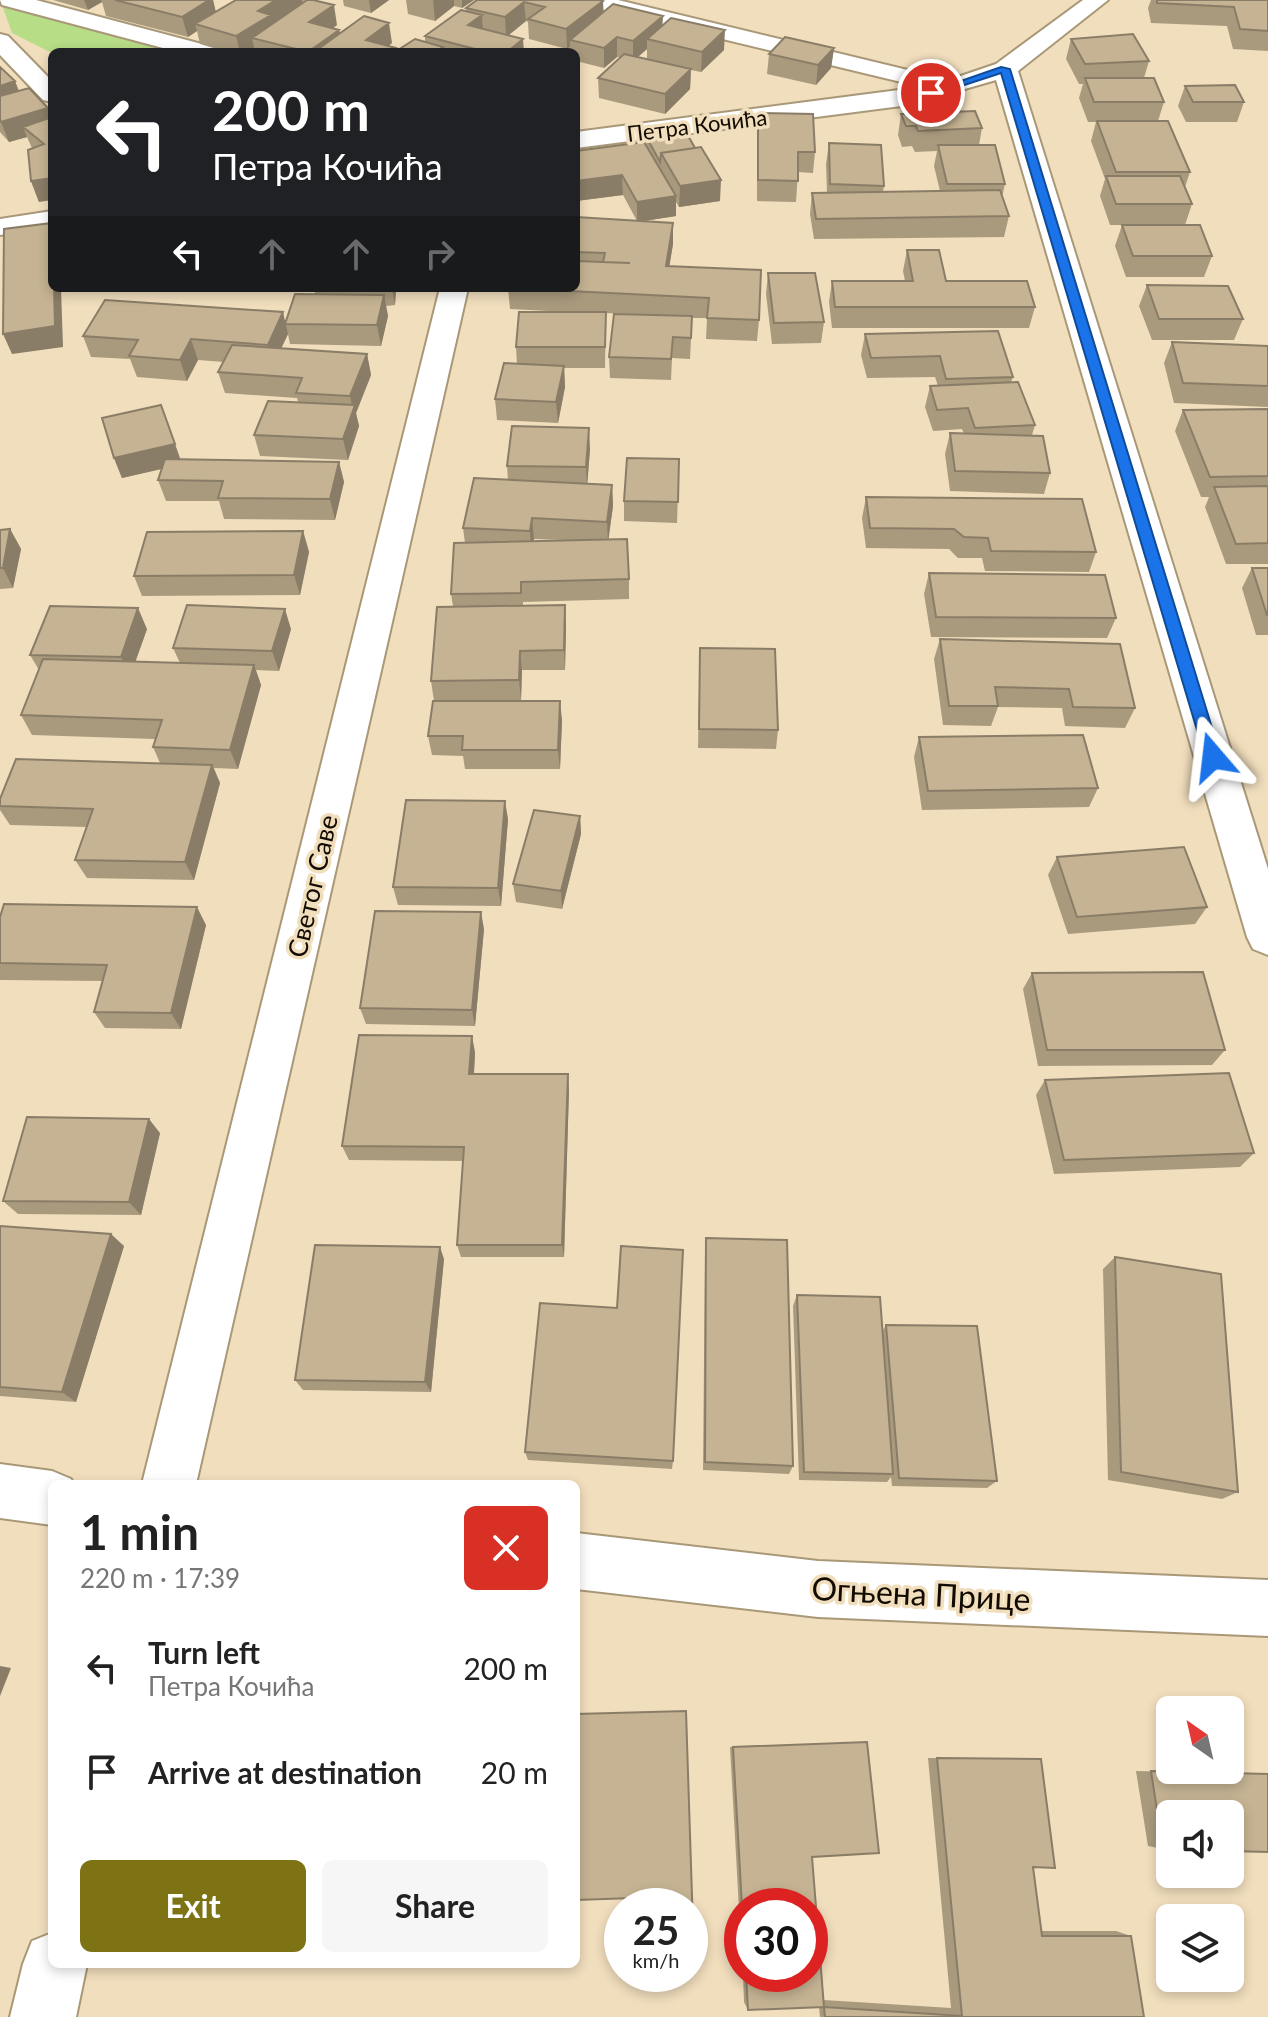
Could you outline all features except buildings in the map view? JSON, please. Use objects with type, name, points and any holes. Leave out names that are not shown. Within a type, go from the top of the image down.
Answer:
[{"type":"street","points":[[10,0],[190,48]]},
{"type":"street","points":[[589,0],[953,87]]},
{"type":"street","name":"Петра Кочића","points":[[580,139],[909,98],[953,87],[1005,69],[1097,0]]},
{"type":"street","points":[[0,41],[48,91]]},
{"type":"street","points":[[1005,69],[1268,937]]},
{"type":"street","points":[[0,227],[48,220]]},
{"type":"street","name":"Светог Саве","points":[[170,1480],[453,292]]},
{"type":"street","points":[[0,1491],[48,1497]]},
{"type":"street","name":"Огњена Прице","points":[[580,1561],[818,1589],[1268,1608]]},
{"type":"street","points":[[43,2017],[54,1968]]},
{"type":"green space","points":[[1,2],[155,48],[48,48],[48,51],[12,33]]},
{"type":"route","points":[[931,93],[1005,69],[1213,757]]}]
